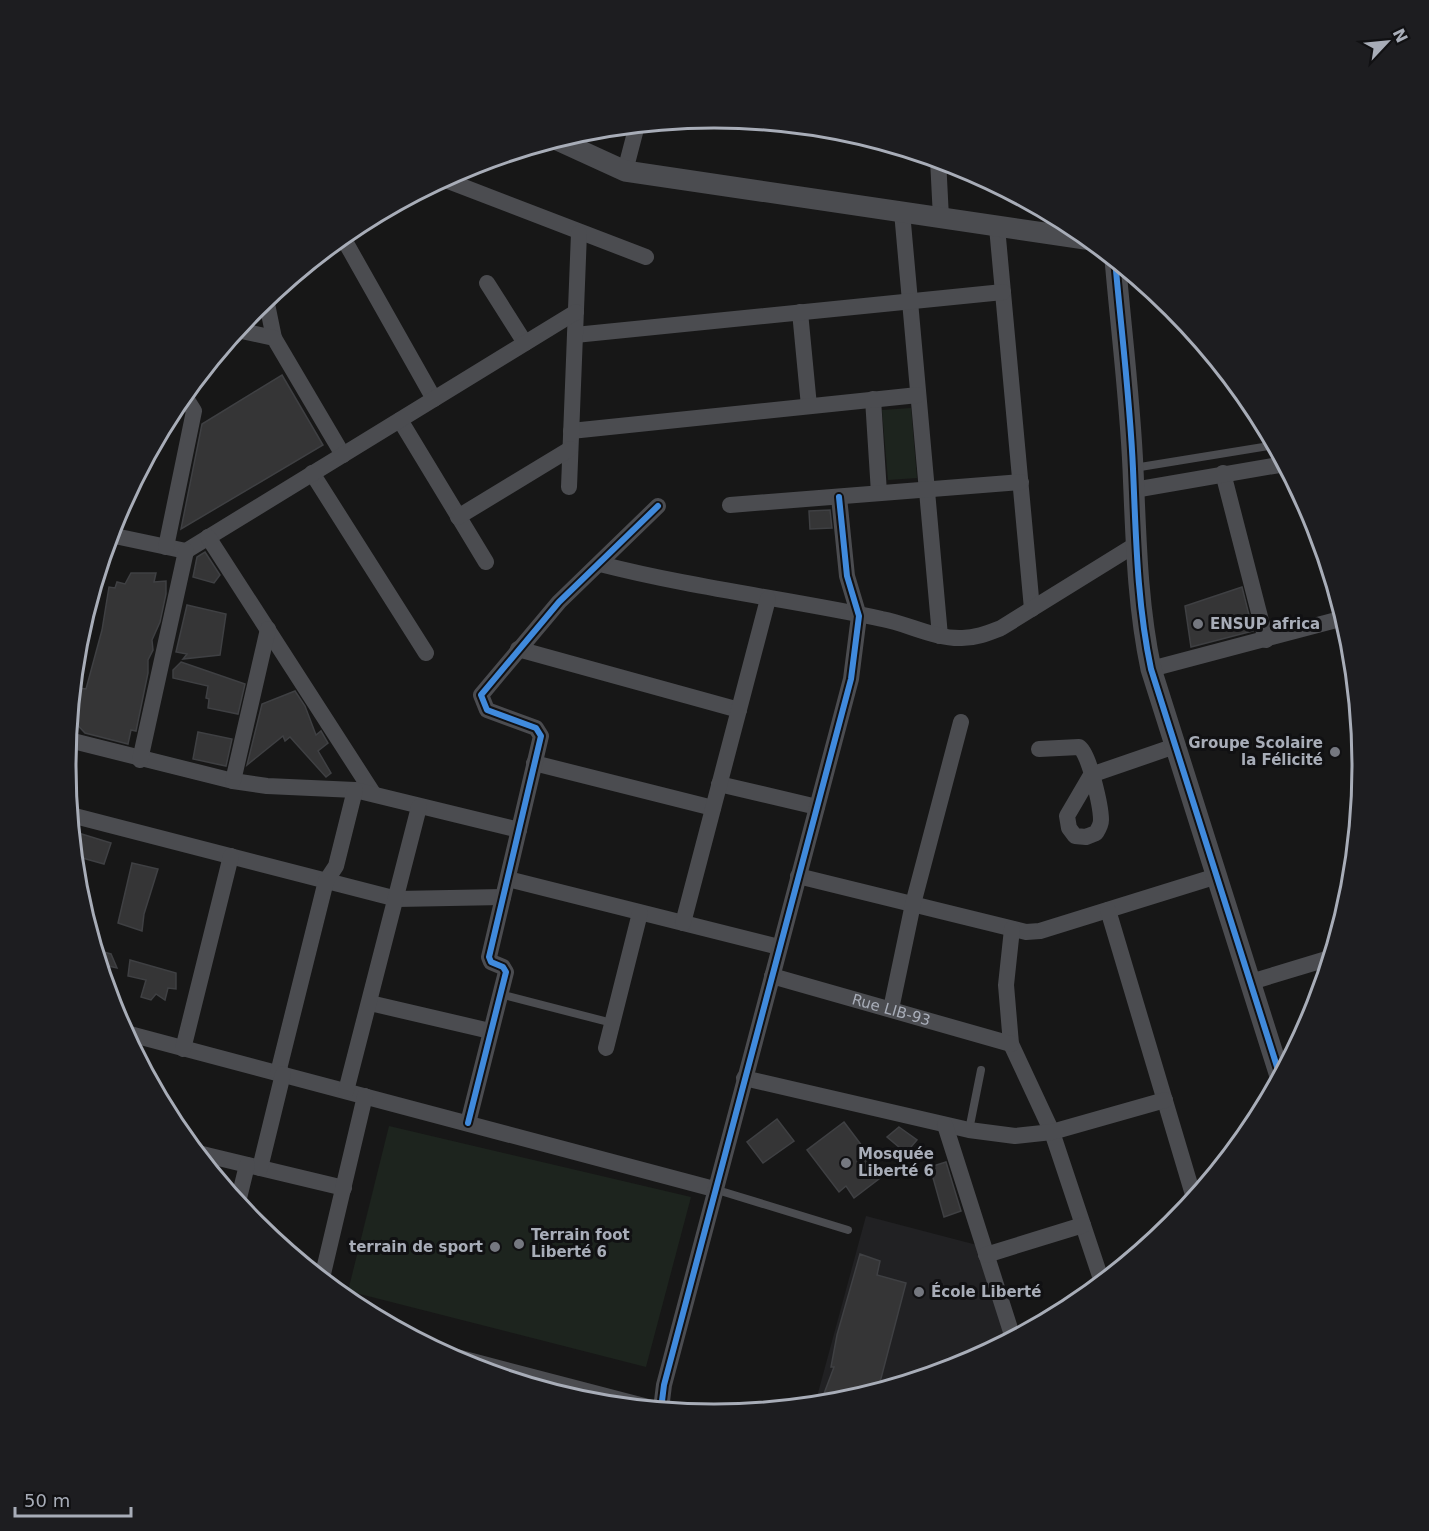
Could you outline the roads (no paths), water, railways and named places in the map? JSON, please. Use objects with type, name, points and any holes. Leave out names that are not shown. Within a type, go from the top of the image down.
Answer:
[{"type":"street","points":[[625,171],[635,133]]},
{"type":"street","points":[[567,145],[625,171],[1072,237]]},
{"type":"street","points":[[938,168],[941,218]]},
{"type":"street","points":[[454,183],[646,257]]},
{"type":"street","points":[[902,212],[940,636]]},
{"type":"street","points":[[997,227],[1032,609]]},
{"type":"street","points":[[569,487],[579,233]]},
{"type":"street","points":[[347,244],[434,399]]},
{"type":"street","points":[[1116,270],[1133,468],[1135,545],[1143,630],[1151,669],[1277,1066]]},
{"type":"street","points":[[487,283],[525,344]]},
{"type":"street","points":[[575,335],[1003,292]]},
{"type":"street","points":[[268,309],[274,338],[343,455]]},
{"type":"street","points":[[119,537],[186,551],[576,312]]},
{"type":"street","points":[[800,312],[809,406]]},
{"type":"street","points":[[247,332],[274,338]]},
{"type":"street","points":[[571,430],[918,395]]},
{"type":"street","points":[[873,399],[879,493]]},
{"type":"street","points":[[166,547],[194,411],[189,403]]},
{"type":"street","points":[[400,420],[486,562]]},
{"type":"street","points":[[458,517],[570,449]]},
{"type":"street","points":[[1134,490],[1277,465]]},
{"type":"street","points":[[312,473],[426,653]]},
{"type":"street","points":[[1223,473],[1266,640]]},
{"type":"street","points":[[730,505],[1021,482]]},
{"type":"street","points":[[662,1401],[664,1385],[714,1189],[851,679],[859,615],[847,576],[839,496]]},
{"type":"street","points":[[468,1123],[505,969],[491,962],[489,957],[540,731],[487,710],[481,695],[559,602],[658,506]]},
{"type":"street","points":[[208,537],[373,793]]},
{"type":"street","points":[[600,564],[672,582],[859,615],[907,625],[940,636],[961,639],[982,636],[1032,609],[1135,545]]},
{"type":"street","points":[[140,760],[186,551]]},
{"type":"street","points":[[683,923],[768,599]]},
{"type":"street","points":[[1151,669],[1335,620]]},
{"type":"street","points":[[232,781],[268,628]]},
{"type":"street","points":[[518,649],[739,710]]},
{"type":"street","points":[[891,1009],[913,904],[962,722]]},
{"type":"street","points":[[77,742],[140,760],[232,781],[267,786],[355,790],[373,793],[419,807],[519,830]]},
{"type":"street","points":[[1039,749],[1079,747],[1085,752],[1091,775],[1175,746]]},
{"type":"street","points":[[534,763],[713,808]]},
{"type":"street","points":[[719,784],[817,807]]},
{"type":"street","points":[[242,1194],[254,1167],[280,1074],[326,881],[336,866],[355,790]]},
{"type":"street","points":[[346,1091],[419,807]]},
{"type":"street","points":[[79,817],[397,899],[503,897]]},
{"type":"street","points":[[183,1049],[231,856]]},
{"type":"street","points":[[798,876],[1012,929],[1040,931],[1217,876]]},
{"type":"street","points":[[508,879],[779,947]]},
{"type":"street","points":[[1108,910],[1191,1189]]},
{"type":"street","points":[[606,1048],[640,913]]},
{"type":"street","points":[[1012,929],[1006,985],[1011,1044],[1052,1132],[1099,1274]]},
{"type":"street","points":[[1251,982],[1322,960]]},
{"type":"street","name":"Rue LIB-93","points":[[772,976],[1011,1044]]},
{"type":"street","points":[[370,1003],[490,1032]]},
{"type":"street","points":[[137,1037],[714,1189]]},
{"type":"street","points":[[744,1078],[945,1125],[1015,1136],[1052,1132],[1165,1100]]},
{"type":"street","points":[[324,1270],[365,1096]]},
{"type":"street","points":[[945,1125],[1011,1330]]},
{"type":"street","points":[[210,1156],[344,1188]]},
{"type":"street","points":[[986,1255],[1083,1225]]},
{"type":"lane","points":[[1133,468],[1267,446]]},
{"type":"lane","points":[[500,994],[612,1023]]},
{"type":"lane","points":[[969,1130],[981,1070]]},
{"type":"lane","points":[[714,1189],[848,1230]]},
{"type":"place","name":"ENSUP africa","points":[[1198,624]]},
{"type":"place","name":"Groupe Scolaire la Félicité","points":[[1335,752]]},
{"type":"place","name":"Mosquée Liberté 6","points":[[846,1163]]},
{"type":"place","name":"Terrain foot Liberté 6","points":[[519,1244]]},
{"type":"place","name":"terrain de sport","points":[[495,1247]]},
{"type":"place","name":"École Liberté","points":[[919,1292]]}]
